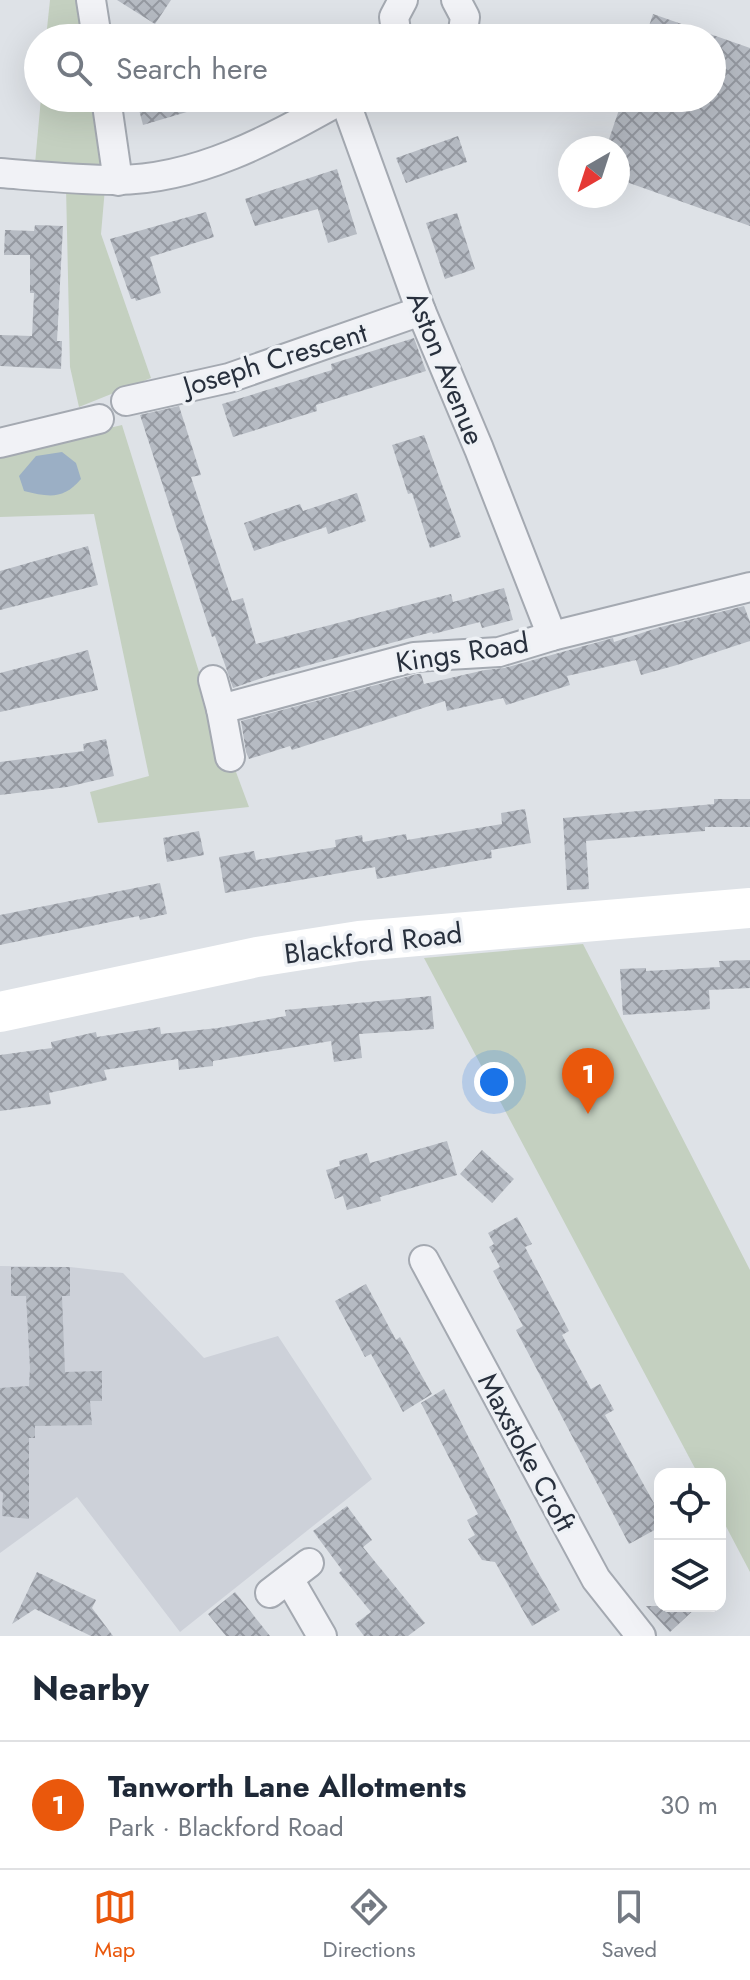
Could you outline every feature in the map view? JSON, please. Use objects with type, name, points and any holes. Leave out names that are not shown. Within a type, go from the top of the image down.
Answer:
[{"type":"main road","name":"Blackford Road","points":[[0,1012],[257,957],[359,941],[750,908]]},
{"type":"street","points":[[91,0],[95,24]]},
{"type":"street","points":[[395,24],[394,17],[403,0]]},
{"type":"street","points":[[463,2],[464,24]]},
{"type":"street","points":[[108,112],[118,181]]},
{"type":"street","points":[[0,173],[118,181],[177,173],[242,153],[318,112]]},
{"type":"street","name":"Aston Avenue","points":[[349,112],[421,311],[552,636]]},
{"type":"street","name":"Joseph Crescent","points":[[126,401],[229,378],[421,311]]},
{"type":"street","points":[[0,443],[99,419]]},
{"type":"street","name":"Kings Road","points":[[221,709],[414,657],[499,652],[750,587]]},
{"type":"street","points":[[213,680],[230,757]]},
{"type":"street","name":"Maxstoke Croft","points":[[424,1260],[596,1579],[641,1636]]},
{"type":"street","points":[[290,1578],[322,1636]]},
{"type":"shaded area","points":[[0,1266],[70,1267],[123,1273],[204,1358],[278,1336],[372,1479],[180,1632],[77,1497],[0,1553]]},
{"type":"green space","points":[[50,0],[83,0],[87,24],[47,24]]},
{"type":"green space","points":[[40,112],[100,112],[108,168],[35,164]]},
{"type":"green space","points":[[66,187],[105,188],[101,234],[151,378],[79,407],[70,367]]},
{"type":"green space","points":[[122,425],[200,675],[249,807],[98,823],[90,792],[149,776],[94,514],[0,517],[0,454]]},
{"type":"green space","points":[[583,944],[750,1270],[750,1572],[726,1526],[726,1468],[695,1468],[424,958]]},
{"type":"water","points":[[62,452],[76,463],[81,479],[62,494],[41,495],[24,491],[19,476],[36,456]]},
{"type":"building","points":[[117,0],[171,0],[155,24]]},
{"type":"building","points":[[653,14],[682,24],[650,24]]},
{"type":"building","points":[[726,40],[750,48],[750,226],[630,183],[630,136],[610,136],[618,112],[726,112]]},
{"type":"building","points":[[140,112],[187,112],[143,125]]},
{"type":"building","points":[[458,136],[467,162],[406,183],[396,158]]},
{"type":"building","points":[[337,169],[357,234],[328,243],[318,209],[255,226],[245,199]]},
{"type":"building","points":[[206,212],[214,237],[150,257],[161,293],[136,301],[135,298],[131,299],[110,239]]},
{"type":"building","points":[[457,213],[475,269],[445,279],[426,223]]},
{"type":"building","points":[[35,225],[63,226],[57,341],[62,341],[61,369],[0,366],[0,335],[32,336],[34,293],[30,293],[30,255],[4,255],[5,230],[34,231]]},
{"type":"building","points":[[414,338],[426,371],[316,405],[317,411],[233,437],[222,404],[332,370],[331,364]]},
{"type":"building","points":[[179,406],[201,475],[191,477],[232,601],[243,598],[256,644],[451,594],[453,602],[504,588],[513,620],[482,628],[480,622],[432,632],[233,688],[215,636],[212,637],[140,415]]},
{"type":"building","points":[[424,435],[461,537],[430,548],[392,445]]},
{"type":"building","points":[[357,493],[366,521],[328,534],[326,527],[254,551],[244,523],[300,504],[303,511]]},
{"type":"building","points":[[88,546],[98,585],[0,610],[0,571]]},
{"type":"building","points":[[744,606],[750,622],[750,641],[677,665],[641,675],[636,660],[567,676],[570,685],[506,705],[503,698],[447,711],[445,701],[292,750],[290,746],[249,759],[246,752],[241,721],[417,674],[421,674],[424,684],[504,668]]},
{"type":"building","points":[[88,650],[98,690],[0,712],[0,673]]},
{"type":"building","points":[[106,739],[114,776],[67,787],[0,795],[0,762],[84,751],[83,744]]},
{"type":"building","points":[[714,799],[750,799],[750,827],[705,827],[705,831],[586,841],[589,889],[567,890],[563,818],[714,804]]},
{"type":"building","points":[[525,809],[531,843],[491,850],[492,858],[377,879],[375,867],[225,893],[219,857],[254,851],[256,860],[336,847],[335,840],[362,835],[363,842],[406,834],[407,840],[502,824],[501,813]]},
{"type":"building","points":[[199,831],[204,855],[167,862],[163,838]]},
{"type":"building","points":[[160,883],[167,914],[140,920],[139,916],[0,945],[0,915]]},
{"type":"building","points":[[750,960],[750,988],[709,990],[710,1009],[623,1015],[620,969],[646,968],[646,971],[720,967],[719,961]]},
{"type":"building","points":[[431,996],[434,1029],[359,1034],[362,1058],[334,1062],[331,1041],[213,1061],[213,1066],[179,1070],[178,1059],[104,1070],[107,1080],[49,1093],[51,1104],[0,1111],[0,1055],[52,1048],[51,1042],[96,1032],[97,1037],[160,1027],[161,1034],[218,1028],[286,1016],[285,1010]]},
{"type":"building","points":[[447,1141],[457,1175],[347,1210],[343,1196],[335,1199],[326,1170],[340,1166],[339,1161],[367,1153],[370,1163]]},
{"type":"building","points":[[482,1150],[514,1179],[492,1203],[460,1174]]},
{"type":"building","points":[[517,1217],[532,1244],[525,1247],[569,1331],[562,1335],[591,1389],[600,1384],[614,1410],[605,1415],[654,1503],[654,1530],[629,1544],[516,1330],[523,1326],[493,1271],[500,1267],[489,1247],[494,1244],[488,1233]]},
{"type":"building","points":[[11,1267],[70,1267],[70,1296],[62,1296],[65,1372],[102,1371],[102,1401],[90,1401],[92,1425],[35,1426],[35,1438],[29,1438],[29,1519],[2,1516],[3,1493],[0,1491],[0,1388],[29,1386],[30,1368],[26,1296],[11,1296]]},
{"type":"building","points":[[366,1284],[396,1340],[400,1337],[432,1394],[403,1412],[371,1354],[365,1357],[335,1301]]},
{"type":"building","points":[[444,1389],[531,1560],[560,1610],[532,1626],[495,1562],[482,1560],[468,1539],[475,1535],[467,1520],[478,1514],[421,1403]]},
{"type":"building","points":[[347,1506],[372,1540],[363,1547],[425,1623],[408,1636],[364,1636],[355,1624],[371,1612],[339,1573],[342,1570],[313,1531]]},
{"type":"building","points":[[37,1572],[96,1600],[92,1608],[113,1636],[91,1636],[35,1609],[12,1624]]},
{"type":"building","points":[[235,1592],[270,1636],[226,1636],[208,1614]]},
{"type":"building","points":[[646,1606],[654,1606],[654,1612],[692,1612],[670,1632]]},
{"type":"place","name":"Tanworth Lane Allotments","points":[[588,1114]]}]
